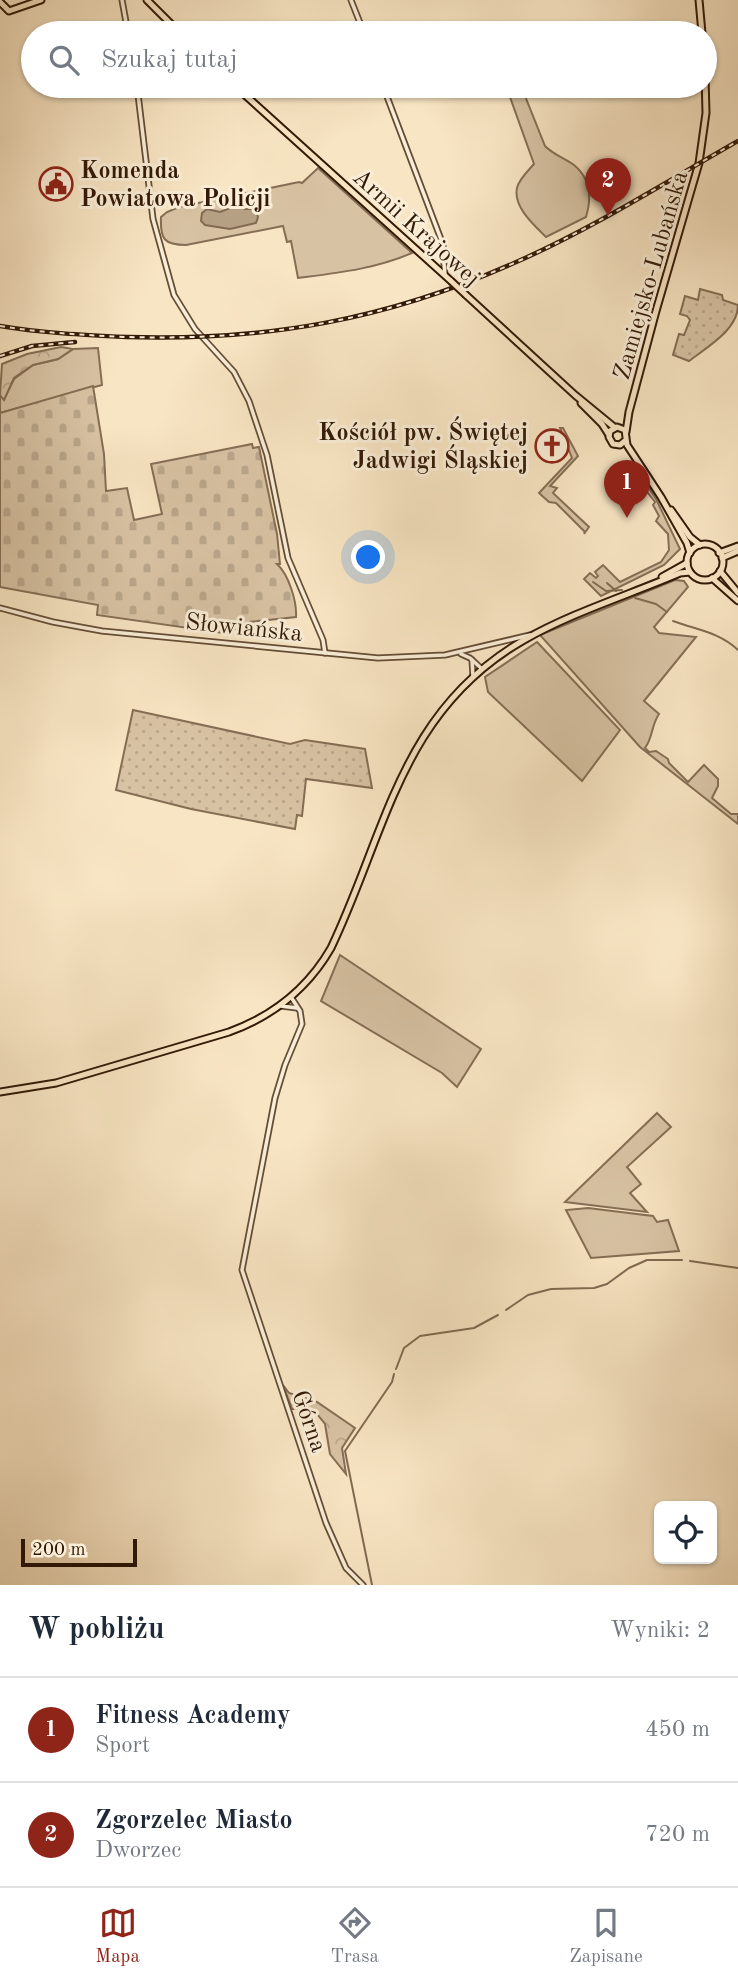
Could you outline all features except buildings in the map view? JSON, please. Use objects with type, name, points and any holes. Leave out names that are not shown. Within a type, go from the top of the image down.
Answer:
[{"type":"main road","points":[[0,2],[9,11],[41,0]]},
{"type":"main road","points":[[147,0],[168,21]]},
{"type":"main road","points":[[699,0],[701,21]]},
{"type":"main road","name":"Armii Krajowej","points":[[249,98],[575,395],[616,427]]},
{"type":"main road","name":"Zamiejsko-Lubańska","points":[[626,432],[629,412],[702,146],[706,98]]},
{"type":"main road","name":"Armii Krajowej","points":[[575,395],[609,435]]},
{"type":"main road","name":"Zamiejsko-Lubańska","points":[[616,427],[629,412]]},
{"type":"main road","points":[[633,456],[620,445],[611,442],[609,435],[616,427],[626,432],[626,440],[633,456],[690,537],[699,545],[712,546],[721,556],[720,571],[738,593]]},
{"type":"main road","points":[[620,445],[626,440]]},
{"type":"main road","points":[[661,497],[687,543],[690,553],[687,564],[690,572],[701,579],[712,578],[720,571]]},
{"type":"main road","points":[[690,553],[699,545]]},
{"type":"main road","points":[[721,556],[738,548]]},
{"type":"main road","points":[[628,594],[687,564]]},
{"type":"main road","points":[[0,1092],[56,1083],[211,1037],[249,1024],[279,1007],[314,974],[331,948],[398,782],[416,747],[439,713],[473,677],[536,633],[680,573],[690,572]]},
{"type":"main road","points":[[712,578],[738,601]]},
{"type":"street","points":[[122,0],[126,21]]},
{"type":"street","points":[[351,0],[359,21]]},
{"type":"street","points":[[138,98],[153,219],[174,295],[194,327],[234,372],[249,401],[267,455],[288,558],[323,640],[325,653]]},
{"type":"street","points":[[388,98],[443,246],[447,272],[445,275]]},
{"type":"street","points":[[423,256],[443,246]]},
{"type":"street","name":"Słowiańska","points":[[0,608],[102,631],[325,653],[392,658],[458,653],[471,659],[482,669]]},
{"type":"street","points":[[458,653],[536,633]]},
{"type":"street","points":[[471,659],[473,677]]},
{"type":"street","points":[[291,997],[299,1009]]},
{"type":"street","points":[[279,1007],[289,1005],[299,1009]]},
{"type":"street","name":"Górna","points":[[299,1009],[301,1029],[281,1076],[272,1108],[243,1275],[326,1523],[341,1558],[363,1585]]},
{"type":"green space","points":[[510,98],[526,98],[545,146],[574,165],[584,176],[589,189],[586,217],[546,237],[536,227],[521,209],[517,195],[518,185],[534,164]]},
{"type":"green space","points":[[318,168],[412,253],[370,267],[298,278],[291,241],[287,242],[283,226],[186,245],[173,244],[163,236],[161,217],[167,212],[179,207],[302,183]]},
{"type":"green space","points":[[700,289],[722,295],[723,300],[738,305],[737,314],[720,337],[689,361],[673,355],[679,334],[684,335],[690,320],[680,314],[685,296],[698,300]]},
{"type":"green space","points":[[61,347],[73,349],[58,359],[33,365],[14,378],[4,400],[0,395],[2,364],[27,354]]},
{"type":"green space","points":[[98,348],[102,385],[0,413],[0,395],[4,399],[14,379],[33,365],[58,359],[73,349]]},
{"type":"green space","points":[[93,386],[104,454],[106,491],[127,488],[134,520],[162,514],[151,464],[252,444],[253,448],[259,447],[277,534],[280,564],[277,564],[291,589],[296,617],[249,622],[230,634],[97,615],[98,605],[0,587],[0,413]]},
{"type":"green space","points":[[560,428],[563,428],[578,456],[550,486],[557,488],[553,493],[589,527],[584,534],[556,503],[549,502],[539,493],[572,458]]},
{"type":"green space","points":[[630,470],[636,476],[639,473],[656,499],[680,549],[664,565],[601,596],[584,579],[590,573],[596,578],[598,576],[595,572],[603,565],[620,582],[661,562],[669,550],[668,534],[656,521],[659,516],[653,505],[655,502]]},
{"type":"green space","points":[[675,580],[684,581],[688,587],[654,627],[659,633],[696,637],[644,701],[659,714],[645,748],[668,759],[688,782],[704,765],[718,779],[718,786],[712,798],[731,814],[738,814],[738,824],[640,747],[540,635]]},
{"type":"green space","points":[[537,642],[620,730],[582,781],[488,692],[485,677]]},
{"type":"green space","points":[[133,710],[290,744],[305,740],[365,749],[372,788],[306,779],[302,816],[297,815],[295,829],[191,809],[116,790]]},
{"type":"green space","points":[[340,955],[481,1049],[457,1087],[442,1073],[321,1001]]},
{"type":"green space","points":[[657,1113],[671,1127],[627,1167],[641,1184],[630,1193],[647,1212],[565,1202]]},
{"type":"green space","points":[[588,1208],[653,1216],[657,1222],[668,1220],[679,1251],[591,1258],[566,1210]]},
{"type":"green space","points":[[283,1385],[289,1393],[317,1402],[355,1428],[342,1448],[346,1474],[330,1454],[325,1424],[313,1409],[292,1409]]},
{"type":"shaded area","points":[[238,205],[245,209],[255,209],[258,217],[256,223],[230,229],[205,225],[201,221],[202,213],[207,209],[220,212]]},
{"type":"waterway","points":[[593,582],[606,591],[622,590]]},
{"type":"waterway","points":[[607,583],[616,591]]},
{"type":"waterway","points":[[635,598],[656,604],[667,612]]},
{"type":"waterway","points":[[673,621],[715,635],[738,650]]},
{"type":"waterway","points":[[506,1310],[528,1295],[551,1289],[594,1288],[607,1284],[629,1268],[647,1260],[682,1260]]},
{"type":"waterway","points":[[690,1261],[738,1268]]},
{"type":"waterway","points":[[396,1369],[404,1348],[420,1336],[474,1328],[498,1315]]},
{"type":"waterway","points":[[372,1585],[345,1451],[392,1382],[394,1374]]},
{"type":"railway","points":[[0,326],[127,337],[179,337],[277,330],[372,313],[466,283],[543,250],[628,205],[738,141]]},
{"type":"railway","points":[[0,356],[32,346],[75,342]]},
{"type":"place","name":"Komenda Powiatowa Policji","points":[[56,184]]},
{"type":"place","name":"Zgorzelec Miasto","points":[[608,216]]},
{"type":"place","name":"Kościół pw. Świętej Jadwigi Śląskiej","points":[[552,446]]},
{"type":"place","name":"Fitness Academy","points":[[627,518]]}]
